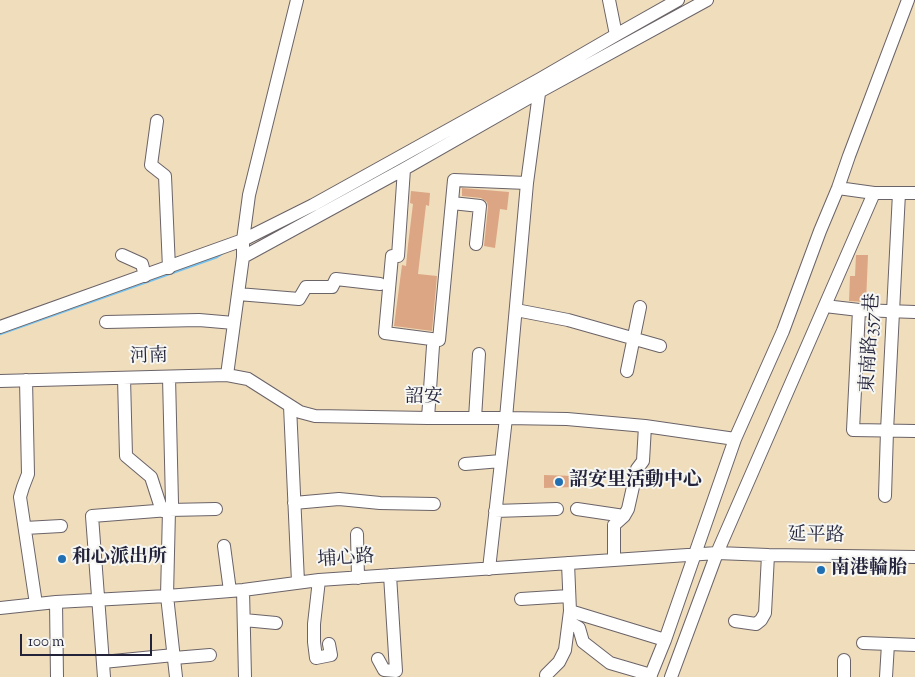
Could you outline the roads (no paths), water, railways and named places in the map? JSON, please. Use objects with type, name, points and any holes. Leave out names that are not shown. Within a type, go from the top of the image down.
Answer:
[{"type":"street","points":[[226,375],[243,257],[243,240],[249,195],[297,0]]},
{"type":"street","points":[[609,0],[616,35]]},
{"type":"street","points":[[0,327],[243,240],[313,205],[678,0]]},
{"type":"street","points":[[243,257],[707,0]]},
{"type":"street","points":[[569,617],[580,628],[582,642],[610,663],[651,676],[696,555],[736,439],[783,331],[908,0]]},
{"type":"street","points":[[489,568],[506,418],[527,184],[540,79]]},
{"type":"street","points":[[156,121],[151,165],[165,176],[168,268]]},
{"type":"street","points":[[404,169],[398,256],[392,256],[385,333],[439,340],[454,180],[527,184]]},
{"type":"street","points":[[838,188],[874,193],[915,193]]},
{"type":"street","points":[[671,677],[718,553],[874,193]]},
{"type":"street","name":"東南路357巷","points":[[885,496],[899,193]]},
{"type":"street","points":[[452,203],[480,206],[476,244]]},
{"type":"street","points":[[122,255],[142,264],[145,276]]},
{"type":"street","points":[[238,294],[299,299],[306,287],[332,287],[336,279],[380,284]]},
{"type":"street","points":[[825,306],[859,310],[915,312]]},
{"type":"street","points":[[627,370],[640,307]]},
{"type":"street","points":[[516,310],[568,320],[660,346]]},
{"type":"street","points":[[859,310],[853,430],[915,431]]},
{"type":"street","points":[[106,322],[199,320],[234,323]]},
{"type":"street","points":[[428,418],[433,346]]},
{"type":"street","points":[[475,418],[479,354]]},
{"type":"street","name":"河南","points":[[0,381],[226,375],[248,379],[290,406]]},
{"type":"street","points":[[166,510],[172,503],[169,377]]},
{"type":"street","points":[[124,378],[126,456],[151,477],[166,510],[167,596],[176,677]]},
{"type":"street","points":[[26,380],[28,474],[20,497],[36,604]]},
{"type":"street","points":[[290,406],[298,582]]},
{"type":"street","name":"詔安","points":[[290,406],[300,412],[315,416],[567,419],[645,426],[736,439]]},
{"type":"street","points":[[614,560],[614,525],[624,516],[628,509],[637,469],[642,461],[645,426]]},
{"type":"street","points":[[465,464],[501,461]]},
{"type":"street","points":[[294,503],[339,499],[380,503],[434,504]]},
{"type":"street","points":[[577,508],[624,516]]},
{"type":"street","points":[[104,677],[92,516],[166,510],[216,509]]},
{"type":"street","points":[[495,511],[557,509]]},
{"type":"street","points":[[25,528],[61,526]]},
{"type":"street","points":[[357,534],[358,578]]},
{"type":"street","points":[[224,546],[244,620],[245,677]]},
{"type":"street","name":"延平路","points":[[696,555],[718,553],[915,557]]},
{"type":"street","name":"埔心路","points":[[0,608],[56,602],[237,591],[319,580],[696,555]]},
{"type":"street","points":[[734,621],[756,624],[765,613],[768,555]]},
{"type":"street","points":[[546,675],[559,662],[565,650],[569,617],[568,563]]},
{"type":"street","points":[[378,659],[384,670],[396,671],[390,576]]},
{"type":"street","points":[[319,580],[314,624],[316,658],[331,655],[329,644]]},
{"type":"street","points":[[521,599],[569,596]]},
{"type":"street","points":[[56,602],[58,677]]},
{"type":"street","points":[[569,617],[665,640]]},
{"type":"street","points":[[244,620],[276,623]]},
{"type":"street","points":[[863,643],[915,645]]},
{"type":"street","points":[[886,677],[888,644]]},
{"type":"street","points":[[103,662],[210,655]]},
{"type":"street","points":[[844,660],[844,677]]},
{"type":"waterway","points":[[0,334],[217,257],[223,253]]},
{"type":"place","name":"詔安里活動中心","points":[[559,482]]},
{"type":"place","name":"和心派出所","points":[[62,559]]},
{"type":"place","name":"南港輪胎","points":[[821,570]]}]
